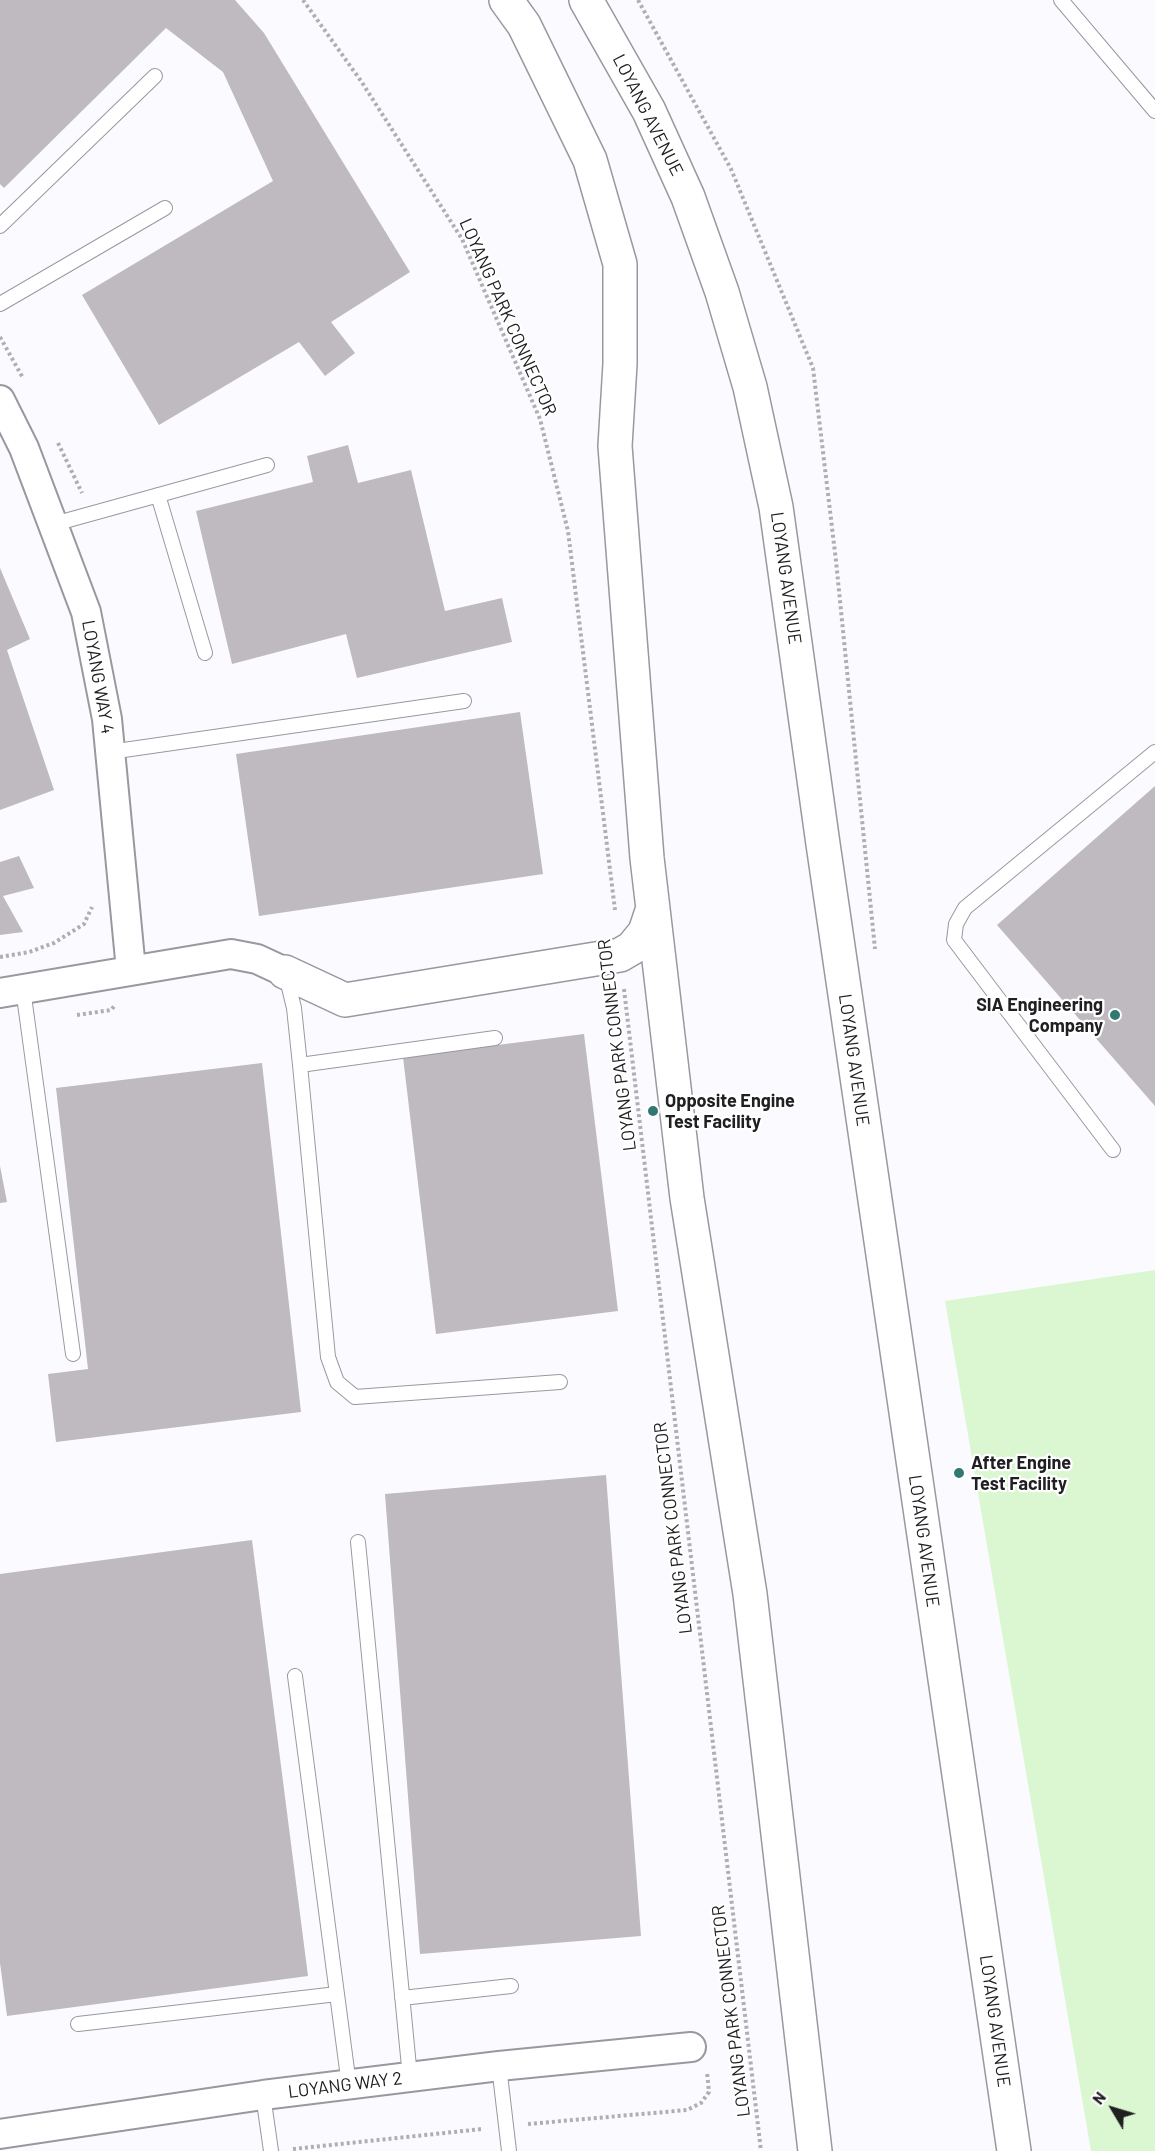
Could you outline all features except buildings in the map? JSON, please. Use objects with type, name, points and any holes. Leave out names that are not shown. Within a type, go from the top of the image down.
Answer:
[{"type":"main road","points":[[506,0],[524,25],[590,160],[620,264],[620,364],[615,446],[647,858],[687,1198],[750,1594],[815,2151]]},
{"type":"main road","name":"LOYANG AVENUE","points":[[586,0],[649,111],[688,198],[722,292],[747,377],[777,507],[826,867],[1014,2151]]},
{"type":"main road","points":[[285,972],[345,1000],[620,955],[632,948],[645,932],[653,908]]},
{"type":"street","name":"LOYANG WAY 4","points":[[0,400],[24,448],[87,612],[107,719],[131,970]]},
{"type":"street","points":[[11,991],[231,954],[257,959],[285,972]]},
{"type":"street","name":"LOYANG WAY 2","points":[[0,2134],[263,2095],[499,2066],[691,2047]]},
{"type":"lane","points":[[1060,0],[1155,111]]},
{"type":"lane","points":[[0,226],[155,76]]},
{"type":"lane","points":[[0,304],[165,208]]},
{"type":"lane","points":[[54,524],[267,465]]},
{"type":"lane","points":[[158,495],[205,653]]},
{"type":"lane","points":[[110,752],[464,701]]},
{"type":"lane","points":[[1113,1150],[954,940],[956,924],[965,908],[1155,752]]},
{"type":"lane","points":[[285,972],[294,1008],[328,1357],[337,1382],[355,1397],[560,1382]]},
{"type":"lane","points":[[11,991],[73,1354]]},
{"type":"lane","points":[[300,1065],[495,1038]]},
{"type":"lane","points":[[358,1542],[410,2077]]},
{"type":"lane","points":[[295,1676],[349,2085]]},
{"type":"lane","points":[[402,1998],[510,1986]]},
{"type":"lane","points":[[78,2024],[337,1994]]},
{"type":"lane","points":[[499,2066],[509,2151]]},
{"type":"lane","points":[[263,2095],[271,2151]]},
{"type":"path","name":"LOYANG PARK CONNECTOR","points":[[303,0],[361,81],[462,238],[540,419],[568,531],[603,806],[761,2151]]},
{"type":"path","points":[[0,957],[30,952],[54,943],[84,924],[94,904]]},
{"type":"green space","points":[[1155,1270],[1155,2151],[1091,2151],[945,1301]]},
{"type":"place","name":"SIA Engineering Company","points":[[1115,1015]]},
{"type":"place","name":"Opposite Engine Test Facility","points":[[653,1111]]},
{"type":"place","name":"After Engine Test Facility","points":[[959,1473]]}]
